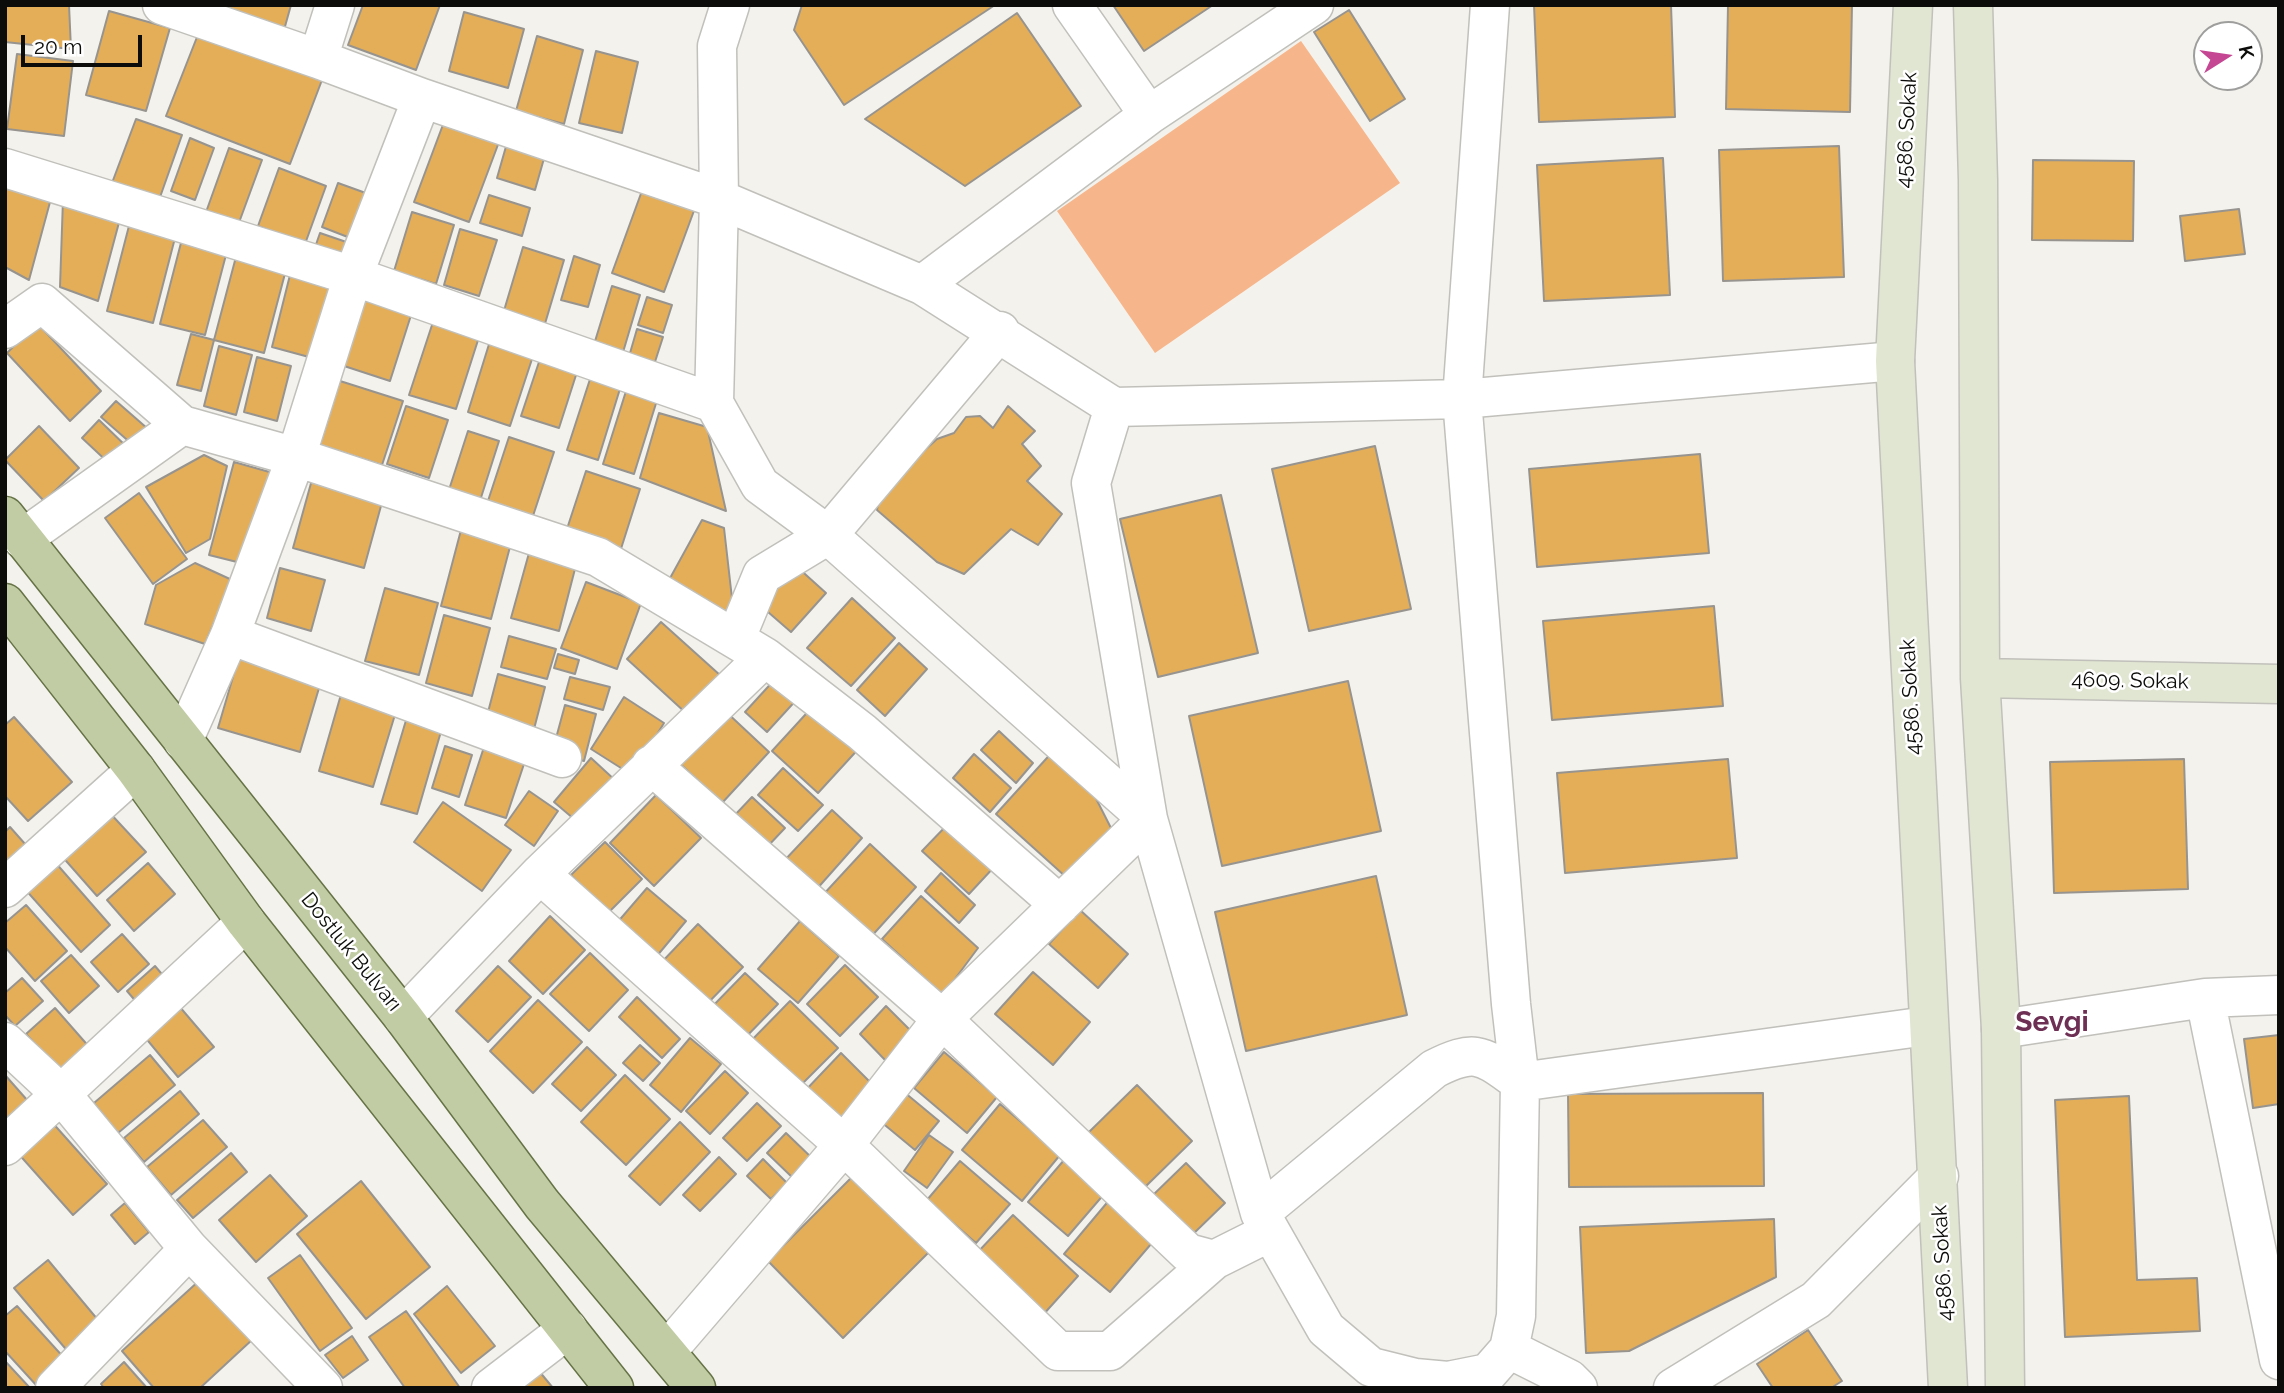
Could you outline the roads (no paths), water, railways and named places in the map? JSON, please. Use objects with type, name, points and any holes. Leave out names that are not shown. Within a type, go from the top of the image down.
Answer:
[{"type":"main road","name":"4586. Sokak","points":[[1913,5],[1895,360],[1927,1026],[1939,1176],[1948,1388]]},
{"type":"main road","points":[[1973,5],[1978,194],[1980,678],[2001,1029],[2005,1388]]},
{"type":"main road","name":"Dostluk Bulvarı","points":[[13,528],[403,1017],[542,1203],[696,1388]]},
{"type":"main road","points":[[5,603],[136,770],[246,922],[614,1388]]},
{"type":"main road","name":"4609. Sokak","points":[[1980,678],[2279,684]]},
{"type":"street","points":[[162,5],[318,59],[422,99],[719,199],[922,285],[1000,331],[1114,407],[1462,399],[1895,360]]},
{"type":"street","points":[[318,59],[335,5]]},
{"type":"street","points":[[730,5],[717,46],[719,199],[714,402],[761,485],[828,535],[1148,819]]},
{"type":"street","points":[[1072,5],[1149,116]]},
{"type":"street","points":[[922,285],[1149,116],[1314,5]]},
{"type":"street","points":[[1114,407],[1091,483],[1148,819],[1265,1223],[1326,1329],[1371,1367],[1415,1378],[1448,1381],[1488,1373],[1509,1349],[1516,1316],[1520,1082],[1511,1004],[1462,399],[1490,5]]},
{"type":"street","points":[[183,741],[230,635],[296,457],[353,276],[422,99]]},
{"type":"street","points":[[5,168],[353,276],[714,402]]},
{"type":"street","points":[[5,330],[43,303],[182,425],[296,457],[598,557],[751,647],[862,732],[1060,905]]},
{"type":"street","points":[[403,1017],[540,874],[651,765],[751,647],[762,575],[828,535],[1000,331]]},
{"type":"street","points":[[13,528],[182,425]]},
{"type":"street","points":[[230,635],[562,758]]},
{"type":"street","points":[[651,765],[942,1019],[1188,1253],[1214,1260]]},
{"type":"street","points":[[5,888],[136,770]]},
{"type":"street","points":[[667,1351],[844,1145],[942,1019],[1148,819]]},
{"type":"street","points":[[540,874],[844,1145],[1058,1351],[1110,1351],[1214,1260],[1265,1223],[1442,1064],[1460,1056],[1487,1058],[1520,1082],[1927,1026]]},
{"type":"street","points":[[5,1146],[246,922]]},
{"type":"street","points":[[2001,1029],[2205,998],[2279,995]]},
{"type":"street","points":[[2205,998],[2271,1278],[2279,1360]]},
{"type":"street","points":[[5,1042],[62,1095],[190,1249],[323,1388]]},
{"type":"street","points":[[1673,1388],[1816,1300],[1939,1176]]},
{"type":"street","points":[[55,1388],[190,1249]]},
{"type":"street","points":[[491,1388],[568,1329]]},
{"type":"street","points":[[1509,1349],[1569,1379],[1578,1388]]},
{"type":"district","name":"Sevgi","points":[[2052,1023]]}]
